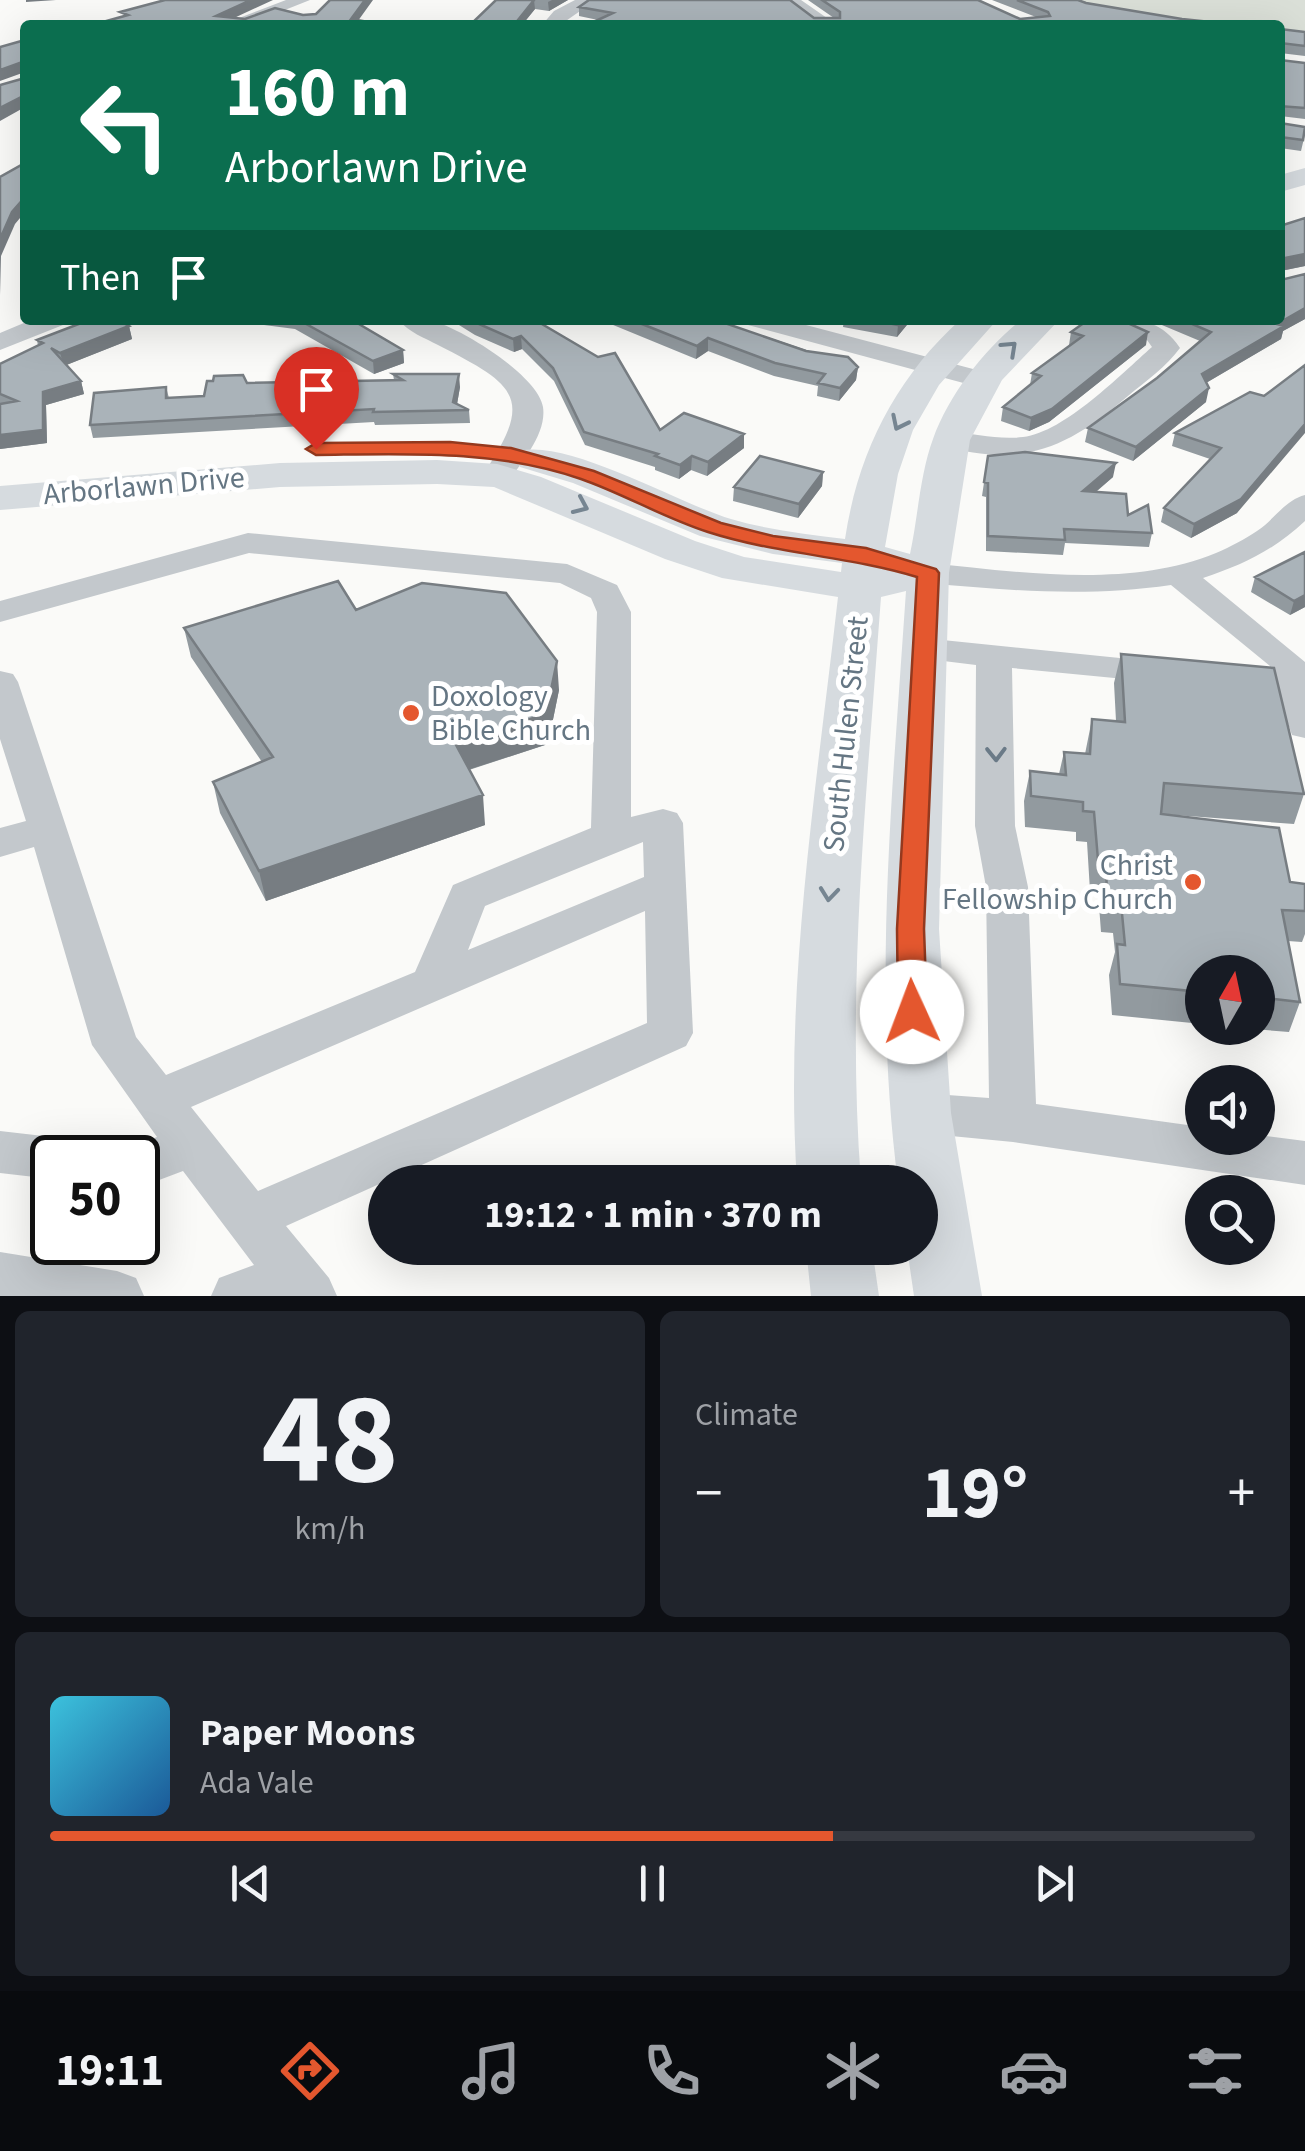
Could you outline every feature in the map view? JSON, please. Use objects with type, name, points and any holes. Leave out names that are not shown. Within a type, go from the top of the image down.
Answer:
[{"type":"main road","name":"South Hulen Street","points":[[828,1165],[823,1103],[823,981],[864,571],[878,478],[886,449],[906,408],[935,367],[975,325]]},
{"type":"main road","points":[[948,1296],[920,1113],[910,929],[928,573],[951,440],[982,380],[1036,325]]},
{"type":"main road","name":"Arborlawn Drive","points":[[0,474],[282,449],[450,448],[504,465],[561,498],[680,550],[736,569],[928,573]]},
{"type":"main road","name":"Arborlawn Drive","points":[[0,498],[350,472],[504,465]]},
{"type":"main road","points":[[841,1265],[846,1296]]},
{"type":"street","points":[[244,20],[302,0]]},
{"type":"street","points":[[563,20],[588,0]]},
{"type":"street","points":[[789,0],[820,20]]},
{"type":"street","points":[[0,342],[42,325]]},
{"type":"street","points":[[421,325],[508,373],[522,392],[529,405],[522,439],[504,465]]},
{"type":"street","points":[[776,325],[982,380]]},
{"type":"street","points":[[951,440],[1006,446],[1035,444],[1060,434],[1167,348],[1156,334],[1128,325]]},
{"type":"street","name":"Arborlawn Drive","points":[[928,573],[1064,583],[1178,574],[1255,546],[1287,524],[1305,504]]},
{"type":"street","points":[[0,612],[248,543],[567,574],[605,592],[614,612],[612,836]]},
{"type":"street","points":[[1178,574],[1287,662],[1305,726]]},
{"type":"street","points":[[923,649],[1294,685]]},
{"type":"street","points":[[994,656],[994,826],[1008,888],[1013,1120]]},
{"type":"street","points":[[0,682],[115,1045],[302,1286],[238,1296]]},
{"type":"street","points":[[249,1218],[670,1033],[662,822],[612,836],[468,896],[432,984]]},
{"type":"street","points":[[0,843],[48,828]]},
{"type":"street","points":[[156,1100],[665,884]]},
{"type":"street","points":[[920,1113],[1013,1120],[1305,1163]]},
{"type":"street","points":[[160,1158],[192,1146]]},
{"type":"street","points":[[0,1152],[30,1155]]},
{"type":"street","points":[[0,1276],[117,1296]]},
{"type":"shaded area","points":[[1057,0],[1305,0],[1305,36],[1285,34],[1285,20],[1156,20]]},
{"type":"building","points":[[165,0],[251,0],[216,16],[245,19],[275,8],[316,14],[330,0],[365,0],[351,19],[357,20],[110,20],[128,15],[120,12]]},
{"type":"building","points":[[496,0],[534,0],[518,20],[475,20]]},
{"type":"building","points":[[589,0],[790,0],[814,18],[840,18],[840,12],[822,0],[978,0],[1020,19],[1050,16],[1017,0],[1078,0],[1192,20],[598,20],[613,13],[579,7]]},
{"type":"building","points":[[1285,30],[1305,32],[1305,46],[1285,44]]},
{"type":"building","points":[[20,41],[20,63],[0,70],[0,47]]},
{"type":"building","points":[[1285,61],[1305,63],[1305,108],[1285,106]]},
{"type":"building","points":[[20,79],[20,98],[0,108],[0,85]]},
{"type":"building","points":[[1285,124],[1305,127],[1303,140],[1285,138]]},
{"type":"building","points":[[20,166],[20,203],[0,239],[0,177]]},
{"type":"building","points":[[1305,218],[1305,254],[1285,258],[1285,224]]},
{"type":"building","points":[[1305,274],[1305,308],[1285,319],[1285,279]]},
{"type":"building","points":[[76,325],[129,326],[60,353],[51,348],[81,381],[43,392],[43,430],[0,435],[0,404],[17,401],[0,394],[0,364],[43,343],[37,340]]},
{"type":"building","points":[[308,325],[360,325],[403,350],[373,361]]},
{"type":"building","points":[[481,325],[544,325],[598,357],[615,353],[660,430],[684,413],[744,434],[708,462],[692,456],[680,465],[655,456],[658,454],[584,432],[553,368],[521,336],[513,339]]},
{"type":"building","points":[[644,325],[731,325],[806,351],[848,357],[858,367],[840,388],[818,383],[825,374],[775,363],[708,338],[697,346]]},
{"type":"building","points":[[1081,325],[1132,325],[1148,332],[1052,409],[1031,418],[1003,407],[1041,376],[1032,373],[1083,336],[1071,332]]},
{"type":"building","points":[[1195,325],[1284,326],[1202,374],[1209,388],[1136,447],[1088,428],[1157,378],[1211,332]]},
{"type":"building","points":[[1305,365],[1305,424],[1241,499],[1194,524],[1164,508],[1221,448],[1175,433],[1250,392],[1264,396]]},
{"type":"building","points":[[393,374],[459,374],[453,402],[469,410],[373,412],[374,409],[90,425],[94,393],[166,387],[166,398],[204,396],[207,381],[213,381],[214,376],[243,375],[247,383],[403,380]]},
{"type":"building","points":[[1025,452],[1116,463],[1083,491],[1126,494],[1128,515],[1148,505],[1152,533],[1064,529],[1065,540],[988,536],[988,483],[984,482],[988,456]]},
{"type":"building","points":[[760,456],[823,472],[799,504],[734,487]]},
{"type":"building","points":[[1305,552],[1305,595],[1294,601],[1255,577]]},
{"type":"building","points":[[338,581],[356,610],[422,583],[506,593],[557,661],[546,714],[455,743],[483,795],[259,871],[213,782],[273,757],[184,628]]},
{"type":"building","points":[[1121,654],[1274,668],[1304,794],[1164,783],[1161,814],[1279,828],[1290,882],[1305,884],[1305,911],[1282,910],[1300,1002],[1275,999],[1275,955],[1185,955],[1185,990],[1120,984],[1117,944],[1125,945],[1121,903],[1108,901],[1105,861],[1098,860],[1094,812],[1083,811],[1083,802],[1031,796],[1030,771],[1066,775],[1064,752],[1090,754],[1092,719],[1125,722]]},
{"type":"place","name":"Doxology Bible Church","points":[[411,713]]},
{"type":"place","name":"Christ Fellowship Church","points":[[1193,882]]},
{"type":"route","points":[[316,449],[450,448],[511,454],[587,475],[714,527],[804,548],[866,554],[928,573],[910,929],[912,1012]]}]
